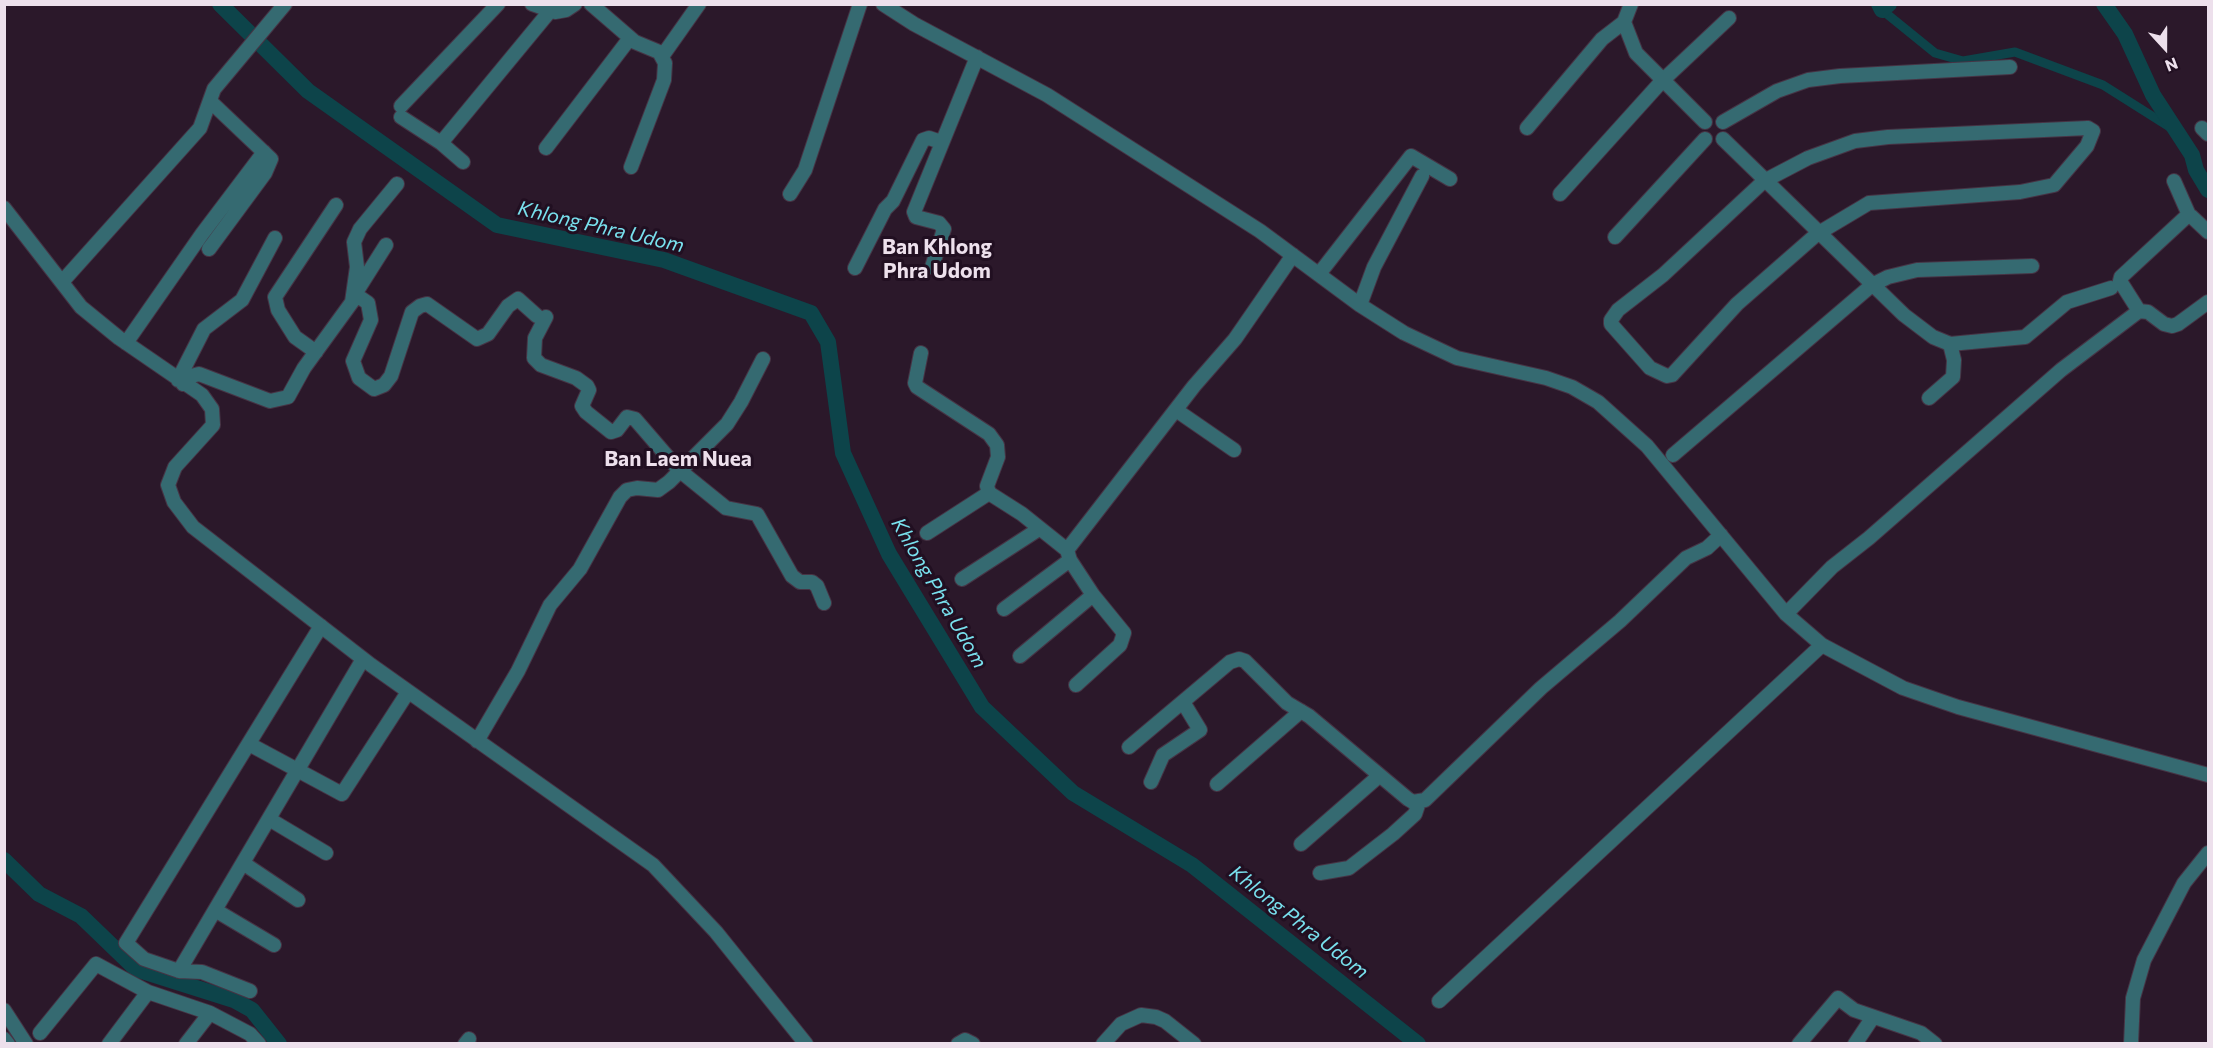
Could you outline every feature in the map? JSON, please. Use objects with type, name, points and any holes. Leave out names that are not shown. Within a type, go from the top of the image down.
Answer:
[{"type":"street","points":[[62,282],[200,128],[214,89],[285,4]]},
{"type":"street","points":[[463,162],[401,111],[498,4]]},
{"type":"street","points":[[532,4],[550,11],[566,10],[575,4]]},
{"type":"street","points":[[591,4],[630,38],[663,56]]},
{"type":"street","points":[[631,167],[664,80],[663,56],[699,4]]},
{"type":"street","points":[[790,194],[805,170],[860,4]]},
{"type":"street","points":[[883,4],[1047,95],[1260,231],[1360,305],[1431,348],[1457,358],[1546,378],[1572,387],[1598,402],[1647,446],[1786,614],[1822,645],[1903,688],[1958,707],[2208,775]]},
{"type":"street","points":[[1527,128],[1602,39],[1624,22],[1631,4]]},
{"type":"street","points":[[441,143],[550,11]]},
{"type":"street","points":[[1560,194],[1662,81],[1729,18]]},
{"type":"street","points":[[1624,22],[1636,53],[1705,122]]},
{"type":"street","points":[[546,148],[630,38]]},
{"type":"street","points":[[932,267],[944,229],[939,223],[916,217],[914,212],[977,57]]},
{"type":"street","points":[[1723,123],[1777,91],[1808,80],[1840,76],[2010,68]]},
{"type":"street","points":[[209,249],[265,172],[271,159],[211,102]]},
{"type":"street","points":[[1716,119],[1723,123],[1726,132],[1723,139],[1712,143],[1705,139],[1701,132],[1705,122],[1716,119]]},
{"type":"street","points":[[2076,128],[2088,128],[2092,131],[2087,146],[2054,185],[2020,192],[1881,200],[1869,203],[1817,234],[1737,304],[1677,371],[1667,376],[1650,368],[1613,329],[1611,320],[1613,315],[1663,275],[1764,181],[1808,158],[1855,141],[1888,136],[2076,128]]},
{"type":"street","points":[[855,268],[885,209],[893,201],[923,140],[929,138],[941,142]]},
{"type":"street","points":[[1615,237],[1705,139]]},
{"type":"street","points":[[1723,139],[1817,234],[1904,315],[1933,337],[1950,344],[2025,337],[2067,302],[2111,288]]},
{"type":"street","points":[[126,343],[202,234],[264,152]]},
{"type":"street","points":[[1319,274],[1412,156],[1450,179]]},
{"type":"street","points":[[1360,305],[1374,267],[1422,176]]},
{"type":"street","points":[[2174,181],[2189,215],[2208,232]]},
{"type":"street","points":[[355,294],[354,242],[360,229],[397,184]]},
{"type":"street","points":[[316,351],[295,337],[278,310],[275,297],[336,205]]},
{"type":"street","points":[[4,208],[16,219],[81,307],[126,343],[202,395],[212,409],[213,425],[175,467],[168,485],[174,502],[194,527],[363,659],[653,865],[695,908],[806,1044]]},
{"type":"street","points":[[2139,311],[2120,281],[2121,277],[2189,215]]},
{"type":"street","points":[[181,382],[204,329],[242,300],[274,238]]},
{"type":"street","points":[[181,382],[184,378],[199,374],[270,401],[284,400],[316,351],[345,314],[386,245]]},
{"type":"street","points":[[1004,609],[1069,555],[1176,410],[1235,339],[1293,255]]},
{"type":"street","points":[[1673,455],[1872,285],[1888,277],[1917,270],[2032,266]]},
{"type":"street","points":[[355,294],[368,303],[371,320],[353,361],[354,369],[359,378],[374,389],[384,385],[391,376],[412,312],[420,306],[427,304],[477,339],[489,334],[508,306],[518,299],[542,317],[535,338],[534,358],[536,361],[579,380],[587,386],[589,390],[582,406],[606,429],[614,432],[627,417],[635,419],[679,470],[726,508],[757,514],[792,576],[800,582],[812,582],[818,586],[824,603]]},
{"type":"street","points":[[1786,614],[1832,567],[1869,538],[2061,370],[2139,311],[2148,312],[2164,324],[2172,326],[2208,302]]},
{"type":"street","points":[[1929,398],[1953,377],[1954,360],[1950,344]]},
{"type":"street","points":[[921,353],[915,383],[917,387],[989,434],[997,445],[998,457],[987,486],[989,493],[1023,514],[1069,555],[1093,595],[1121,628],[1124,637],[1120,645],[1076,685]]},
{"type":"street","points":[[477,741],[518,671],[550,604],[580,569],[620,497],[627,490],[637,488],[658,490],[669,482],[727,424],[763,359]]},
{"type":"street","points":[[1176,410],[1234,450]]},
{"type":"street","points":[[927,533],[989,493]]},
{"type":"street","points":[[962,579],[1039,529]]},
{"type":"street","points":[[1130,747],[1230,662],[1239,659],[1245,661],[1287,703],[1301,711],[1408,799],[1419,802],[1425,800],[1541,688],[1620,621],[1686,558],[1707,548],[1721,535]]},
{"type":"street","points":[[1020,656],[1093,595]]},
{"type":"street","points":[[250,991],[202,972],[178,971],[144,959],[126,943],[321,626]]},
{"type":"street","points":[[1439,1001],[1822,645]]},
{"type":"street","points":[[178,971],[363,659]]},
{"type":"street","points":[[249,744],[342,794],[408,692]]},
{"type":"street","points":[[1151,782],[1158,763],[1166,751],[1200,730],[1183,702]]},
{"type":"street","points":[[1216,784],[1301,711]]},
{"type":"street","points":[[1150,730],[1166,751]]},
{"type":"street","points":[[1301,844],[1379,776]]},
{"type":"street","points":[[1320,873],[1349,868],[1401,828],[1415,814],[1419,802]]},
{"type":"street","points":[[269,819],[326,854]]},
{"type":"street","points":[[2131,1044],[2133,998],[2144,960],[2184,883],[2208,853]]},
{"type":"street","points":[[243,863],[298,900]]},
{"type":"street","points":[[215,910],[274,945]]},
{"type":"street","points":[[40,1033],[96,964],[148,992],[210,1013],[250,1034],[259,1044]]},
{"type":"street","points":[[109,1044],[148,992]]},
{"type":"street","points":[[1798,1044],[1838,998],[1854,1010],[1921,1033],[1935,1044]]},
{"type":"street","points":[[4,1010],[26,1044]]},
{"type":"street","points":[[186,1044],[210,1013]]},
{"type":"street","points":[[1103,1044],[1121,1024],[1141,1015],[1165,1021],[1194,1044]]},
{"type":"street","points":[[1855,1044],[1873,1017]]},
{"type":"street","points":[[4,1039],[8,1044]]},
{"type":"street","points":[[958,1044],[965,1041],[973,1044]]},
{"type":"waterway","name":"Khlong Phra Udom","points":[[220,4],[308,91],[497,225],[664,260],[811,313],[828,342],[843,453],[889,554],[982,707],[1073,793],[1192,865],[1418,1044]]},
{"type":"waterway","points":[[1879,4],[1882,10],[1889,4]]},
{"type":"waterway","points":[[2104,4],[2125,34],[2153,95],[2192,155],[2196,170],[2208,190]]},
{"type":"waterway","points":[[1882,10],[1935,53],[1963,61],[2015,52],[2103,85],[2179,133]]},
{"type":"waterway","points":[[4,860],[39,894],[81,916],[136,969],[234,1000],[252,1010],[279,1044]]},
{"type":"district","name":"Ban Khlong Phra Udom","points":[[937,259]]},
{"type":"district","name":"Ban Laem Nuea","points":[[678,459]]}]
